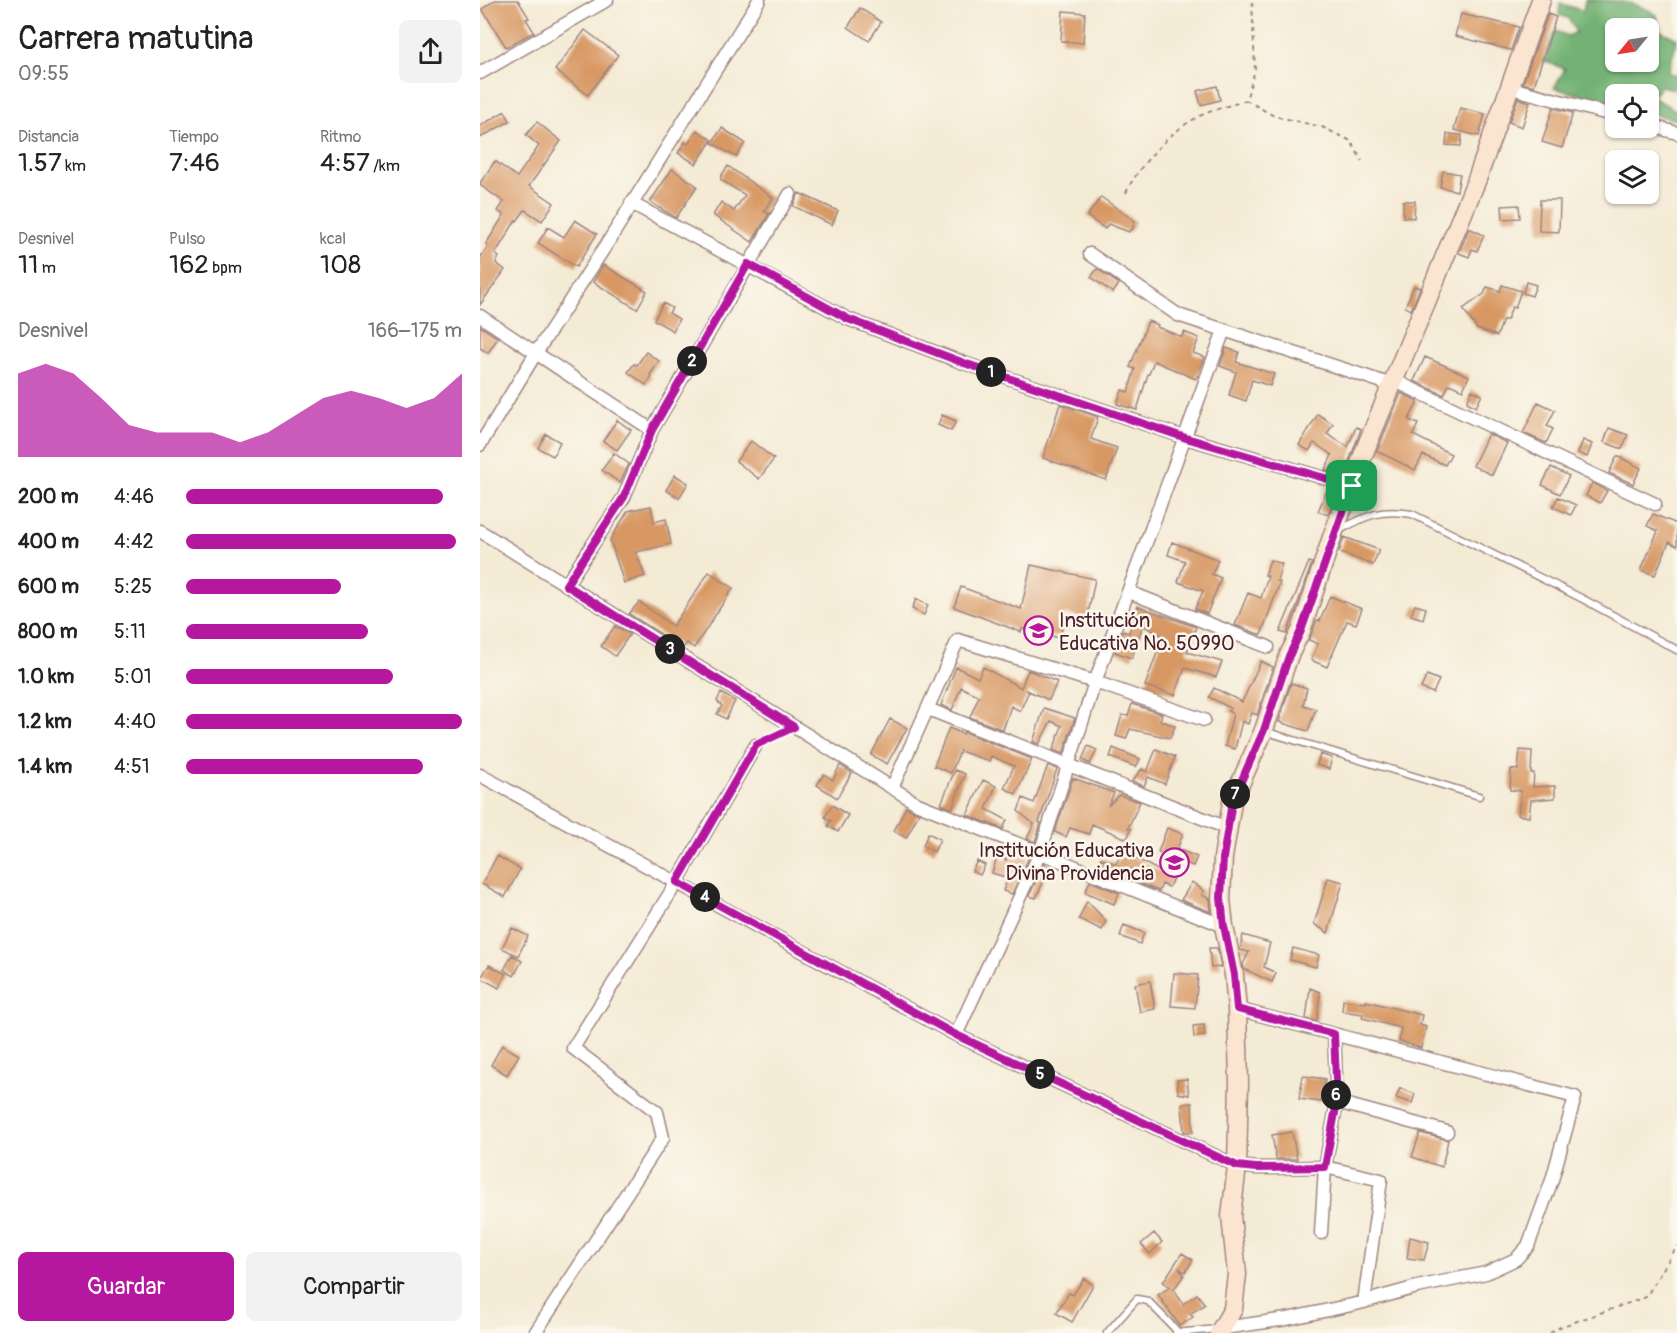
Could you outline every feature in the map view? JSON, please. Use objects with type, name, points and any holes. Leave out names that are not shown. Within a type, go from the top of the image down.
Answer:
[{"type":"street","points":[[480,73],[607,0]]},
{"type":"street","points":[[480,445],[759,0]]},
{"type":"street","points":[[1222,1331],[1233,1308],[1237,1274],[1231,1216],[1237,1166],[1239,1083],[1237,1009],[1234,975],[1221,898],[1223,858],[1232,802],[1264,730],[1352,486],[1511,88],[1541,0]]},
{"type":"street","points":[[1511,88],[1605,113]]},
{"type":"street","points":[[1659,128],[1677,132]]},
{"type":"street","points":[[566,585],[624,497],[652,430],[790,194]]},
{"type":"street","points":[[631,202],[848,319],[964,363],[1186,438],[1352,486]]},
{"type":"street","points":[[1089,254],[1178,315],[1392,382],[1655,504]]},
{"type":"street","points":[[480,316],[652,430]]},
{"type":"street","points":[[956,1035],[1040,853],[1095,682],[1224,330]]},
{"type":"street","points":[[480,531],[918,804],[1224,926]]},
{"type":"street","points":[[1129,592],[1268,647]]},
{"type":"street","points":[[892,788],[958,640],[1095,682],[1204,720]]},
{"type":"street","points":[[928,709],[1227,828]]},
{"type":"street","points":[[536,1333],[663,1138],[657,1112],[573,1048],[677,882],[756,745]]},
{"type":"street","points":[[480,775],[956,1035],[1237,1166],[1325,1167],[1381,1180],[1364,1302]]},
{"type":"street","points":[[1222,1331],[1364,1302],[1417,1287],[1486,1273],[1516,1259],[1528,1246],[1552,1180],[1575,1097],[1237,1009]]},
{"type":"street","points":[[1321,1233],[1325,1167],[1337,1102],[1334,1034]]},
{"type":"street","points":[[1337,1102],[1447,1132]]},
{"type":"lane","points":[[1334,534],[1373,514],[1393,511],[1412,514],[1581,598],[1677,650]]},
{"type":"lane","points":[[1264,730],[1479,796]]},
{"type":"lane","points":[[1107,1333],[1137,1299],[1148,1301],[1177,1332],[1222,1331]]},
{"type":"path","points":[[1246,100],[1255,70],[1252,0]]},
{"type":"path","points":[[1126,193],[1131,182],[1170,136],[1196,118],[1246,100],[1274,116],[1322,127],[1351,141],[1362,161]]},
{"type":"path","points":[[756,745],[794,727]]},
{"type":"path","points":[[1550,1333],[1560,1327],[1646,1297],[1677,1246]]},
{"type":"green space","points":[[1585,0],[1623,2],[1640,6],[1657,15],[1657,18],[1605,18],[1605,72],[1659,72],[1659,30],[1677,39],[1668,73],[1677,75],[1677,90],[1661,86],[1659,88],[1659,84],[1605,84],[1605,101],[1554,88],[1565,69],[1544,61],[1555,31],[1568,36],[1576,32],[1568,18],[1559,15],[1560,3],[1583,11]]},
{"type":"green space","points":[[1659,101],[1677,111],[1677,120],[1659,116]]},
{"type":"building","points":[[495,0],[518,0],[534,32],[506,47],[482,9]]},
{"type":"building","points":[[860,8],[881,22],[869,41],[848,27]]},
{"type":"building","points":[[1063,11],[1085,13],[1083,43],[1061,41]]},
{"type":"building","points":[[1461,14],[1519,27],[1511,50],[1455,36]]},
{"type":"building","points":[[1548,14],[1556,17],[1534,86],[1523,83]]},
{"type":"building","points":[[585,30],[618,55],[588,95],[555,70]]},
{"type":"building","points":[[1217,86],[1220,100],[1201,105],[1197,91]]},
{"type":"building","points":[[1518,98],[1530,102],[1522,127],[1509,122]]},
{"type":"building","points":[[1460,108],[1485,114],[1479,136],[1454,130]]},
{"type":"building","points":[[1553,108],[1573,113],[1562,148],[1542,142]]},
{"type":"building","points":[[505,111],[510,121],[480,138],[480,126]]},
{"type":"building","points":[[537,122],[561,141],[529,186],[554,203],[542,221],[525,210],[516,220],[495,254],[499,257],[496,263],[505,270],[480,305],[480,258],[504,215],[498,211],[504,202],[480,183],[495,161],[517,177],[539,146],[526,135]]},
{"type":"building","points":[[722,128],[745,143],[736,157],[712,143]]},
{"type":"building","points":[[697,130],[712,140],[696,164],[678,153],[685,142],[688,144]]},
{"type":"building","points":[[1447,134],[1462,135],[1461,146],[1446,145]]},
{"type":"building","points":[[728,166],[773,198],[764,211],[769,214],[752,242],[713,215],[721,202],[734,211],[745,195],[721,180]]},
{"type":"building","points":[[672,169],[697,186],[676,218],[650,202]]},
{"type":"building","points":[[1443,171],[1460,174],[1457,191],[1440,187]]},
{"type":"building","points":[[799,193],[838,211],[832,225],[793,206]]},
{"type":"building","points":[[1101,197],[1135,221],[1132,230],[1129,232],[1108,224],[1105,229],[1087,216]]},
{"type":"building","points":[[1540,200],[1560,200],[1559,232],[1539,231]]},
{"type":"building","points":[[1403,201],[1415,201],[1414,218],[1403,217]]},
{"type":"building","points":[[1519,205],[1520,218],[1503,219],[1502,206]]},
{"type":"building","points":[[575,220],[597,234],[576,267],[538,243],[548,227],[564,237]]},
{"type":"building","points":[[1469,228],[1484,235],[1477,251],[1472,249],[1469,257],[1459,253]]},
{"type":"building","points":[[603,265],[647,291],[637,309],[593,282]]},
{"type":"building","points":[[1097,269],[1119,284],[1113,293],[1091,277]]},
{"type":"building","points":[[1526,282],[1536,285],[1532,296],[1523,293]]},
{"type":"building","points":[[1502,285],[1521,291],[1515,308],[1512,307],[1507,320],[1503,320],[1497,336],[1477,329],[1463,309],[1484,294],[1487,287],[1500,291]]},
{"type":"building","points":[[1414,286],[1420,288],[1411,310],[1405,307]]},
{"type":"building","points":[[663,303],[672,308],[669,313],[679,319],[673,331],[654,320]]},
{"type":"building","points":[[1148,321],[1182,337],[1184,332],[1199,338],[1193,353],[1205,357],[1196,379],[1154,361],[1137,410],[1117,404],[1122,390],[1128,392],[1135,369],[1130,367]]},
{"type":"building","points":[[480,326],[498,338],[488,353],[480,348]]},
{"type":"building","points":[[1226,348],[1239,352],[1236,362],[1274,374],[1270,386],[1252,380],[1246,401],[1229,395],[1236,372],[1220,366]]},
{"type":"building","points":[[646,352],[659,361],[646,385],[628,372],[634,364],[637,365]]},
{"type":"building","points":[[1425,357],[1469,376],[1463,390],[1449,384],[1444,395],[1414,381]]},
{"type":"building","points":[[1472,390],[1482,395],[1476,407],[1467,402]]},
{"type":"building","points":[[1401,393],[1418,401],[1409,420],[1418,424],[1413,435],[1451,454],[1445,465],[1423,455],[1415,470],[1377,451]]},
{"type":"building","points":[[1538,402],[1555,410],[1547,426],[1553,429],[1546,443],[1523,433]]},
{"type":"building","points":[[1060,404],[1098,417],[1091,439],[1117,448],[1106,480],[1043,458]]},
{"type":"building","points":[[1318,414],[1333,424],[1327,434],[1348,447],[1356,427],[1361,429],[1344,475],[1325,470],[1332,455],[1314,443],[1309,451],[1299,445]]},
{"type":"building","points":[[942,415],[956,421],[951,431],[938,425]]},
{"type":"building","points":[[617,420],[631,430],[617,450],[603,441]]},
{"type":"building","points":[[1609,428],[1628,435],[1622,449],[1604,442]]},
{"type":"building","points":[[546,434],[560,442],[553,456],[538,448]]},
{"type":"building","points":[[1488,434],[1507,443],[1492,475],[1473,466]]},
{"type":"building","points":[[1583,440],[1592,444],[1587,457],[1578,453]]},
{"type":"building","points":[[751,441],[774,459],[759,479],[736,461]]},
{"type":"building","points":[[614,453],[629,464],[620,483],[602,470]]},
{"type":"building","points":[[1617,456],[1641,468],[1633,484],[1609,473]]},
{"type":"building","points":[[1551,467],[1569,476],[1560,494],[1542,485]]},
{"type":"building","points":[[675,475],[688,483],[679,498],[666,490]]},
{"type":"building","points":[[1592,483],[1607,491],[1600,503],[1586,496]]},
{"type":"building","points":[[1328,488],[1338,490],[1328,515],[1318,511]]},
{"type":"building","points":[[1558,497],[1576,505],[1571,515],[1553,507]]},
{"type":"building","points":[[651,506],[654,522],[666,519],[671,544],[636,552],[645,576],[624,583],[610,540],[628,511]]},
{"type":"building","points":[[1653,514],[1677,524],[1677,546],[1669,542],[1655,575],[1641,570],[1658,531],[1647,526]]},
{"type":"building","points":[[1344,537],[1379,550],[1373,565],[1339,552]]},
{"type":"building","points":[[1172,542],[1218,560],[1212,574],[1221,578],[1207,614],[1195,609],[1203,591],[1178,582],[1185,561],[1168,555]]},
{"type":"building","points":[[1270,560],[1282,564],[1277,581],[1280,582],[1261,635],[1235,625],[1248,593],[1261,598]]},
{"type":"building","points":[[1309,562],[1312,563],[1287,634],[1280,632]]},
{"type":"building","points":[[1031,565],[1095,579],[1087,619],[1065,614],[1060,638],[1022,629],[1021,632],[954,607],[961,587],[1021,609]]},
{"type":"building","points":[[709,572],[733,588],[694,648],[687,643],[683,648],[629,614],[639,602],[673,626]]},
{"type":"building","points":[[1330,596],[1362,609],[1356,624],[1347,621],[1327,667],[1311,660],[1318,644],[1309,640]]},
{"type":"building","points":[[916,599],[928,605],[924,615],[912,609]]},
{"type":"building","points":[[1415,605],[1426,608],[1423,619],[1411,615]]},
{"type":"building","points":[[1137,606],[1196,627],[1187,652],[1222,662],[1216,677],[1185,668],[1175,695],[1145,686],[1163,636],[1143,625],[1132,658],[1115,652],[1122,631],[1129,633]]},
{"type":"building","points":[[615,626],[630,634],[615,656],[601,646]]},
{"type":"building","points":[[1261,661],[1273,667],[1257,715],[1252,713],[1248,724],[1242,721],[1235,749],[1225,746],[1233,714],[1228,711],[1230,708],[1209,697],[1214,688],[1242,702]]},
{"type":"building","points":[[956,667],[978,678],[983,667],[1021,688],[1028,670],[1057,682],[1049,700],[1029,691],[1020,711],[1011,706],[1003,730],[970,717],[979,696],[961,687],[952,710],[941,705]]},
{"type":"building","points":[[1427,675],[1439,680],[1433,693],[1421,688]]},
{"type":"building","points":[[1291,683],[1307,688],[1303,705],[1316,709],[1308,731],[1279,722]]},
{"type":"building","points":[[721,693],[735,701],[726,719],[717,714],[722,706],[717,701]]},
{"type":"building","points":[[1132,704],[1162,714],[1160,720],[1175,726],[1170,738],[1130,729],[1126,739],[1116,736],[1122,715],[1128,716]]},
{"type":"building","points":[[1044,708],[1075,718],[1063,754],[1053,750],[1062,726],[1051,721],[1039,744],[1033,742]]},
{"type":"building","points":[[890,719],[907,728],[887,764],[871,755]]},
{"type":"building","points":[[949,728],[1032,759],[1016,794],[1004,788],[1014,766],[991,756],[989,761],[960,751],[951,773],[934,766]]},
{"type":"building","points":[[1088,746],[1097,750],[1090,764],[1082,760]]},
{"type":"building","points":[[1113,748],[1140,759],[1136,767],[1110,757]]},
{"type":"building","points":[[1156,749],[1175,757],[1165,784],[1148,777],[1144,786],[1132,781],[1142,769],[1147,772]]},
{"type":"building","points":[[1520,750],[1532,751],[1533,787],[1555,786],[1555,798],[1531,800],[1529,817],[1518,815],[1521,791],[1510,790],[1511,769],[1518,770]]},
{"type":"building","points":[[1320,754],[1332,758],[1329,769],[1317,765]]},
{"type":"building","points":[[840,765],[852,773],[837,798],[817,785],[824,774],[833,780]]},
{"type":"building","points":[[1048,765],[1057,769],[1039,822],[1041,823],[1035,842],[1027,839],[1034,824],[1018,811],[1023,798],[1034,803]]},
{"type":"building","points":[[955,770],[965,774],[952,809],[941,804]]},
{"type":"building","points":[[1073,778],[1114,793],[1108,806],[1119,795],[1140,802],[1128,828],[1131,829],[1127,839],[1092,824],[1089,834],[1070,828],[1066,837],[1055,832]]},
{"type":"building","points":[[983,780],[996,786],[986,809],[1007,820],[1003,829],[967,815]]},
{"type":"building","points":[[832,805],[848,815],[838,832],[828,826],[831,821],[825,817]]},
{"type":"building","points":[[906,807],[919,813],[906,838],[894,831]]},
{"type":"building","points":[[1167,828],[1183,834],[1177,849],[1197,857],[1193,866],[1158,852]]},
{"type":"building","points":[[928,833],[940,839],[934,852],[923,846]]},
{"type":"building","points":[[1009,849],[1029,857],[1012,894],[1003,891],[1008,878],[992,873],[997,857],[1006,860]]},
{"type":"building","points":[[1122,851],[1173,878],[1169,887],[1162,884],[1159,891],[1141,884],[1145,875],[1131,869],[1126,878],[1097,867],[1101,858],[1116,864]]},
{"type":"building","points":[[497,856],[520,869],[505,897],[482,884]]},
{"type":"building","points":[[977,861],[985,865],[980,875],[972,871]]},
{"type":"building","points":[[1044,864],[1050,867],[1036,898],[1029,896]]},
{"type":"building","points":[[1328,878],[1343,882],[1328,933],[1314,924]]},
{"type":"building","points":[[1090,881],[1119,893],[1114,904],[1085,892]]},
{"type":"building","points":[[1192,882],[1204,891],[1202,895],[1210,899],[1211,912],[1181,900]]},
{"type":"building","points":[[1087,901],[1106,921],[1102,930],[1079,919]]},
{"type":"building","points":[[1124,925],[1144,933],[1140,944],[1120,936]]},
{"type":"building","points":[[512,928],[528,936],[518,956],[502,948]]},
{"type":"building","points":[[1243,935],[1270,943],[1264,967],[1276,973],[1272,982],[1244,969],[1243,964],[1249,952],[1240,950]]},
{"type":"building","points":[[1209,948],[1217,948],[1221,967],[1211,968]]},
{"type":"building","points":[[1293,948],[1319,955],[1316,967],[1290,960]]},
{"type":"building","points":[[512,955],[522,961],[514,976],[504,970]]},
{"type":"building","points":[[489,965],[506,974],[499,988],[481,978]]},
{"type":"building","points":[[1174,973],[1198,975],[1195,1008],[1171,1006]]},
{"type":"building","points":[[1150,981],[1155,1009],[1140,1012],[1135,984]]},
{"type":"building","points":[[1310,988],[1320,992],[1317,1021],[1306,1019]]},
{"type":"building","points":[[1343,1000],[1366,1003],[1366,1001],[1422,1015],[1420,1025],[1426,1027],[1421,1048],[1399,1041],[1401,1028],[1362,1018],[1363,1014],[1342,1011]]},
{"type":"building","points":[[1204,1025],[1205,1036],[1194,1037],[1193,1026]]},
{"type":"building","points":[[502,1045],[519,1055],[507,1075],[491,1065]]},
{"type":"building","points":[[1303,1076],[1325,1079],[1321,1102],[1299,1099]]},
{"type":"building","points":[[1187,1079],[1189,1095],[1178,1093],[1177,1080]]},
{"type":"building","points":[[1400,1088],[1415,1094],[1412,1103],[1396,1098]]},
{"type":"building","points":[[1192,1103],[1193,1132],[1184,1132],[1182,1104]]},
{"type":"building","points":[[1292,1132],[1297,1159],[1276,1159],[1272,1135]]},
{"type":"building","points":[[1420,1133],[1448,1140],[1442,1167],[1412,1157]]},
{"type":"building","points":[[1154,1233],[1162,1242],[1150,1254],[1141,1244]]},
{"type":"building","points":[[1410,1237],[1429,1242],[1424,1260],[1407,1258]]},
{"type":"building","points":[[1182,1253],[1193,1260],[1185,1272],[1179,1268],[1184,1275],[1173,1288],[1183,1304],[1197,1294],[1205,1304],[1190,1314],[1193,1317],[1180,1326],[1158,1295],[1170,1287],[1163,1282]]},
{"type":"building","points":[[1084,1278],[1093,1285],[1072,1322],[1056,1313],[1069,1293],[1073,1295]]},
{"type":"place","name":"Institución Educativa No. 50990","points":[[1038,631]]},
{"type":"place","name":"Institución Educativa Divina Providencia","points":[[1175,862]]},
{"type":"route","points":[[748,264],[848,319],[964,363],[1186,438],[1352,486],[1264,730],[1232,802],[1223,858],[1221,898],[1234,975],[1237,1009],[1334,1034],[1337,1102],[1325,1167],[1237,1166],[956,1035],[677,882],[756,745],[794,727],[566,585],[624,497],[652,430],[748,264]]}]
